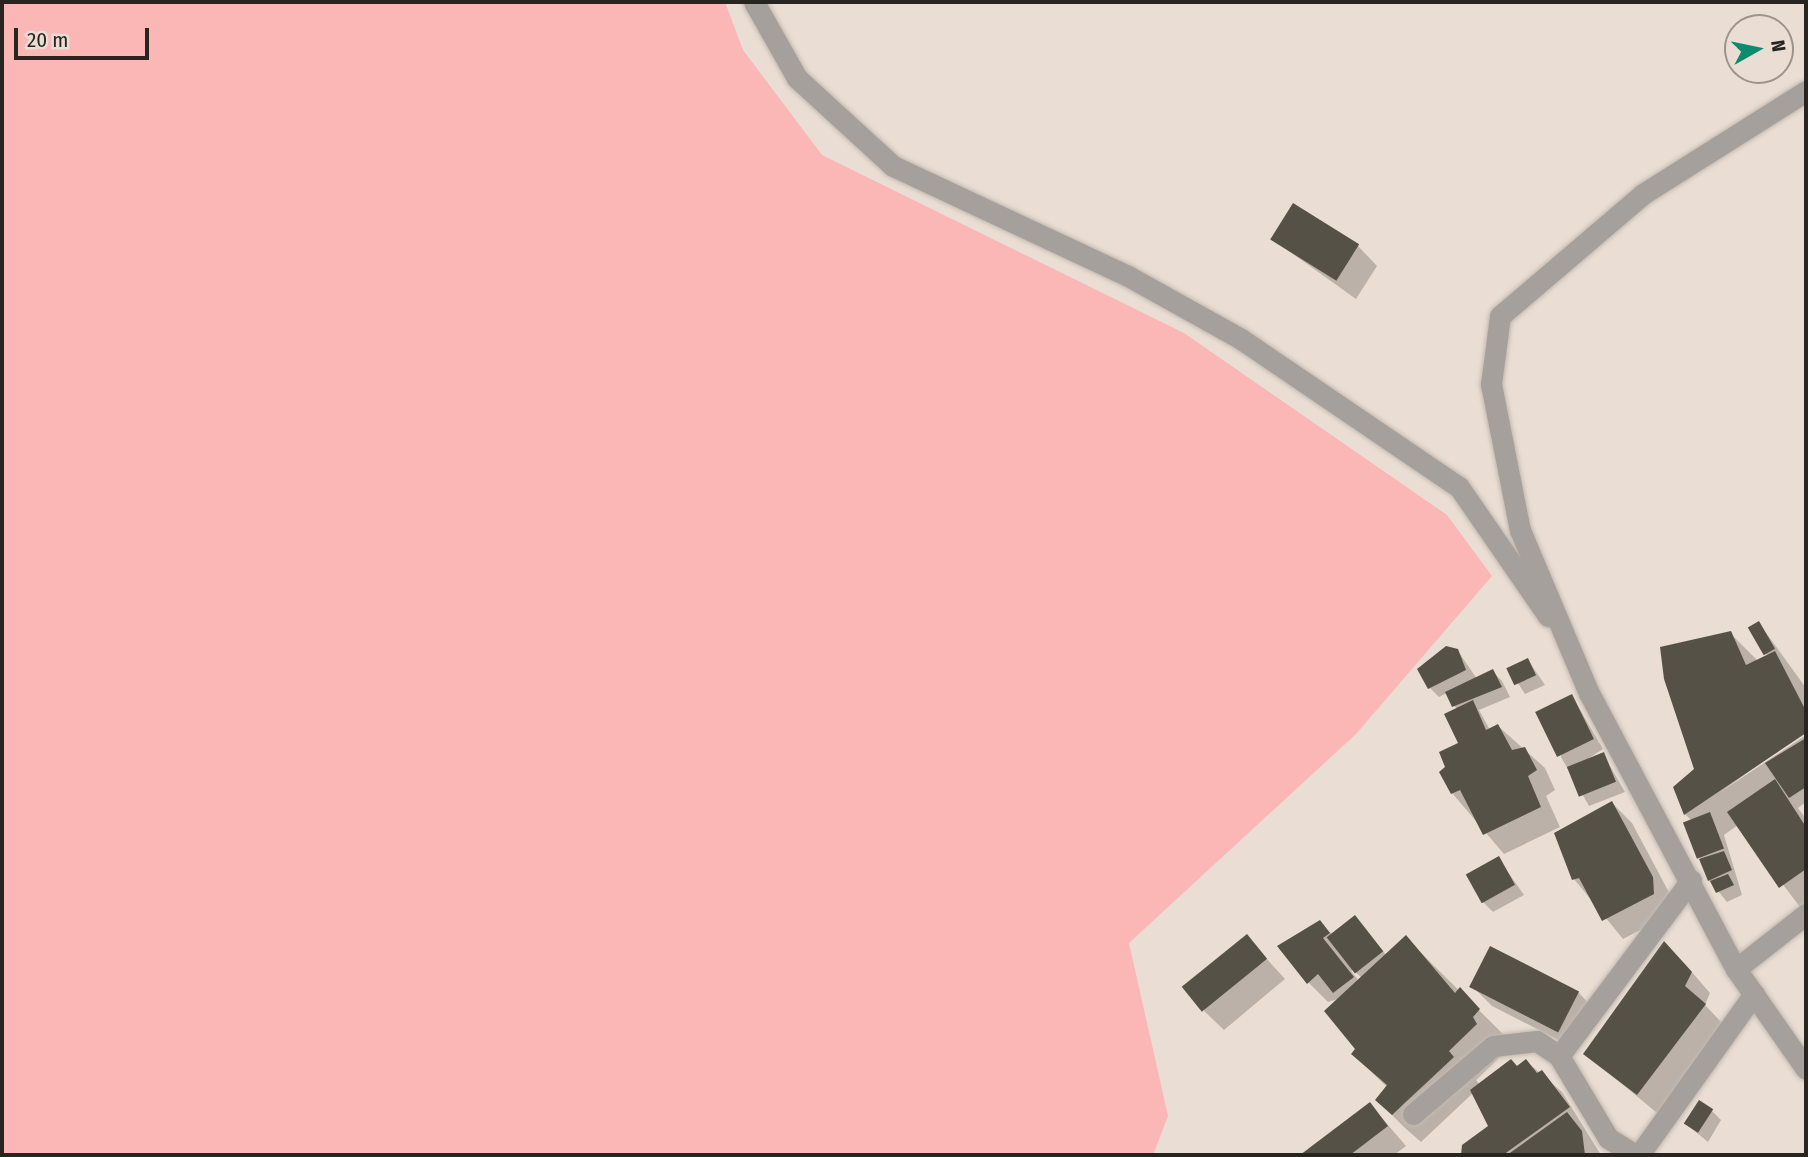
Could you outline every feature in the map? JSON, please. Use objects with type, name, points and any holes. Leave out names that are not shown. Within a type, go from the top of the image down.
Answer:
[{"type":"street","points":[[754,2],[797,78],[892,166],[1128,276],[1241,339],[1459,487],[1569,644]]},
{"type":"street","points":[[1806,91],[1643,194],[1500,316],[1491,384],[1520,530],[1569,644],[1736,969],[1806,1069]]},
{"type":"street","points":[[1559,1056],[1691,880]]},
{"type":"street","points":[[1736,969],[1806,914]]},
{"type":"street","points":[[1413,1114],[1493,1046],[1537,1041],[1559,1056],[1608,1138],[1637,1155],[1754,994]]},
{"type":"shaded area","points":[[2,2],[725,2],[743,50],[822,155],[1184,333],[1447,515],[1492,576],[1356,734],[1129,943],[1168,1116],[1153,1155],[2,1155]]},
{"type":"building","points":[[1293,203],[1359,244],[1336,281],[1270,239]]},
{"type":"building","points":[[1759,621],[1775,649],[1764,655],[1748,628]]},
{"type":"building","points":[[1731,631],[1746,665],[1775,651],[1806,711],[1806,733],[1684,815],[1673,787],[1694,769],[1664,679],[1660,647]]},
{"type":"building","points":[[1446,646],[1458,649],[1466,670],[1428,689],[1417,669]]},
{"type":"building","points":[[1528,658],[1536,675],[1514,685],[1506,668]]},
{"type":"building","points":[[1493,669],[1502,687],[1452,707],[1445,692]]},
{"type":"building","points":[[1572,694],[1594,739],[1557,757],[1535,712]]},
{"type":"building","points":[[1473,700],[1486,730],[1498,724],[1512,750],[1525,747],[1537,770],[1528,776],[1541,807],[1483,835],[1460,790],[1451,794],[1439,772],[1445,767],[1439,752],[1458,743],[1444,714]]},
{"type":"building","points":[[1806,738],[1806,787],[1789,798],[1765,763]]},
{"type":"building","points":[[1604,752],[1616,782],[1579,797],[1567,767]]},
{"type":"building","points":[[1775,779],[1806,827],[1806,869],[1779,888],[1727,812]]},
{"type":"building","points":[[1612,801],[1653,877],[1654,894],[1602,921],[1579,878],[1572,880],[1554,833]]},
{"type":"building","points":[[1710,812],[1724,848],[1697,859],[1683,822]]},
{"type":"building","points":[[1724,851],[1732,870],[1708,881],[1699,859]]},
{"type":"building","points":[[1499,856],[1515,885],[1482,903],[1466,874]]},
{"type":"building","points":[[1728,874],[1734,885],[1716,893],[1710,881]]},
{"type":"building","points":[[1355,915],[1383,951],[1355,973],[1327,937]]},
{"type":"building","points":[[1320,920],[1330,933],[1323,938],[1354,977],[1333,993],[1318,974],[1307,984],[1277,946]]},
{"type":"building","points":[[1247,934],[1267,959],[1202,1012],[1182,987]]},
{"type":"building","points":[[1406,935],[1455,993],[1460,987],[1480,1009],[1473,1017],[1477,1024],[1449,1051],[1454,1057],[1392,1115],[1375,1100],[1387,1085],[1351,1054],[1355,1049],[1324,1011]]},
{"type":"building","points":[[1664,941],[1692,972],[1685,986],[1706,1004],[1637,1095],[1583,1054]]},
{"type":"building","points":[[1490,946],[1579,991],[1558,1032],[1469,987]]},
{"type":"building","points":[[1511,1059],[1517,1066],[1526,1059],[1537,1073],[1542,1070],[1570,1107],[1503,1155],[1461,1155],[1462,1145],[1488,1126],[1470,1090]]},
{"type":"building","points":[[1699,1100],[1713,1109],[1698,1133],[1684,1123]]},
{"type":"building","points":[[1370,1102],[1388,1126],[1350,1155],[1300,1155]]},
{"type":"building","points":[[1567,1112],[1582,1131],[1585,1155],[1507,1155]]}]
